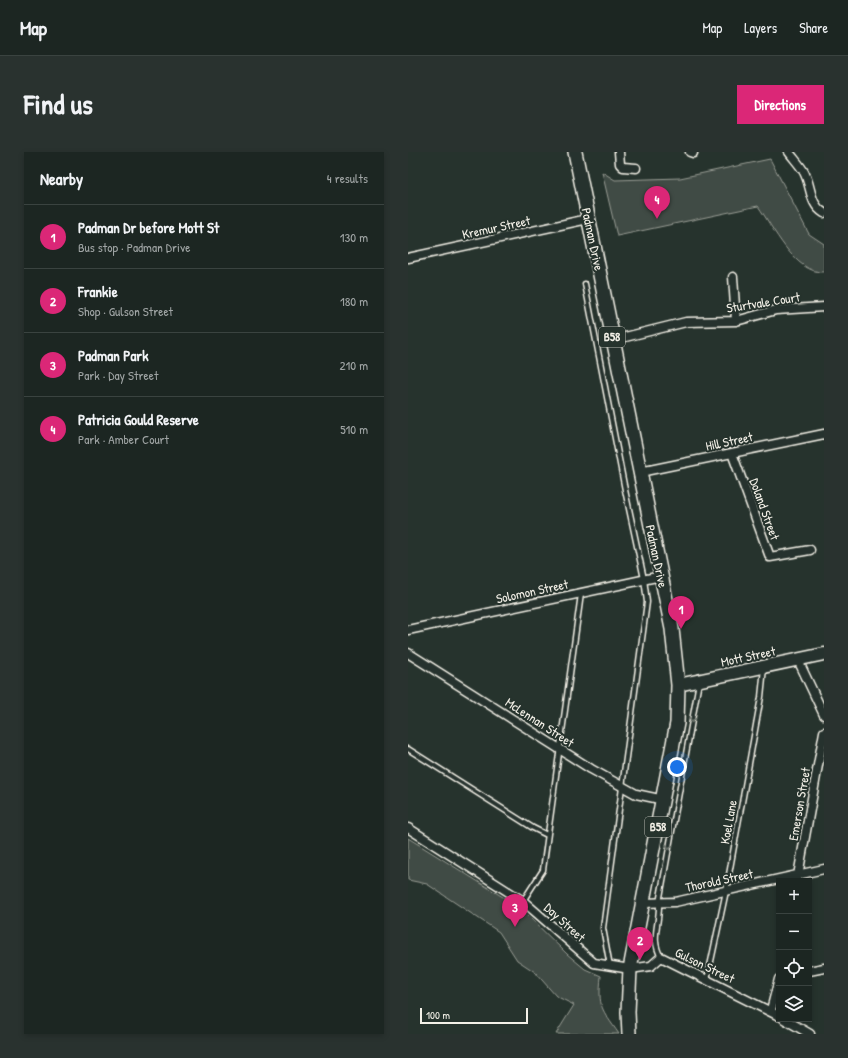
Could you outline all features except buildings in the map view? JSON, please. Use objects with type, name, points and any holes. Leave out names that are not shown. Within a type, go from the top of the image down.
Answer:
[{"type":"main road","name":"Padman Drive","points":[[575,152],[674,642],[678,685],[677,723],[664,800],[630,969],[628,1012],[629,1034]]},
{"type":"street","points":[[619,152],[620,164],[623,167],[636,168]]},
{"type":"street","points":[[789,152],[804,173],[812,200],[818,209],[824,213]]},
{"type":"street","name":"Kremur Street","points":[[408,258],[588,219]]},
{"type":"street","points":[[733,277],[736,321]]},
{"type":"street","name":"Sturtvale Court","points":[[613,340],[686,322],[736,321],[776,310],[824,307]]},
{"type":"street","name":"Hill Street","points":[[640,472],[824,434]]},
{"type":"street","name":"Doland Street","points":[[732,453],[770,557],[775,558],[810,550]]},
{"type":"street","name":"Solomon Street","points":[[408,630],[661,576]]},
{"type":"street","name":"McLennan Street","points":[[408,653],[622,787],[643,796],[664,800]]},
{"type":"street","name":"Mott Street","points":[[678,685],[764,668],[824,654]]},
{"type":"street","points":[[798,660],[824,715]]},
{"type":"street","name":"Emerson Street","points":[[797,878],[824,732]]},
{"type":"street","name":"Day Street","points":[[408,828],[523,901],[585,957],[594,963],[630,969]]},
{"type":"street","name":"Thorold Street","points":[[797,878],[824,869]]},
{"type":"street","name":"Thorold Street","points":[[643,903],[659,903],[776,882]]},
{"type":"street","name":"Gulson Street","points":[[630,969],[651,966],[661,957],[776,1014]]},
{"type":"street","points":[[812,970],[824,968]]},
{"type":"street","points":[[771,1010],[777,986]]},
{"type":"street","points":[[789,1022],[810,1034]]},
{"type":"lane","points":[[585,284],[644,579],[646,612],[603,928],[610,966]]},
{"type":"lane","points":[[523,901],[543,870],[580,593]]},
{"type":"lane","name":"Koel Lane","points":[[708,980],[761,697],[764,668]]},
{"type":"lane","points":[[661,957],[655,944],[660,916],[659,903],[699,681]]},
{"type":"lane","points":[[408,749],[533,828],[547,834]]},
{"type":"shaded area","points":[[770,159],[809,234],[824,244],[824,272],[813,271],[794,258],[778,237],[758,206],[617,236],[602,172],[615,180],[680,178]]},
{"type":"shaded area","points":[[408,838],[519,907],[567,954],[585,969],[601,976],[600,995],[602,1007],[619,1034],[556,1034],[574,1005],[556,996],[535,972],[517,960],[499,932],[427,884],[408,880]]},
{"type":"place","name":"Patricia Gould Reserve","points":[[657,219]]},
{"type":"place","name":"Padman Dr before Mott St","points":[[681,629]]},
{"type":"place","name":"Padman Park","points":[[515,927]]},
{"type":"place","name":"Frankie","points":[[640,960]]}]
